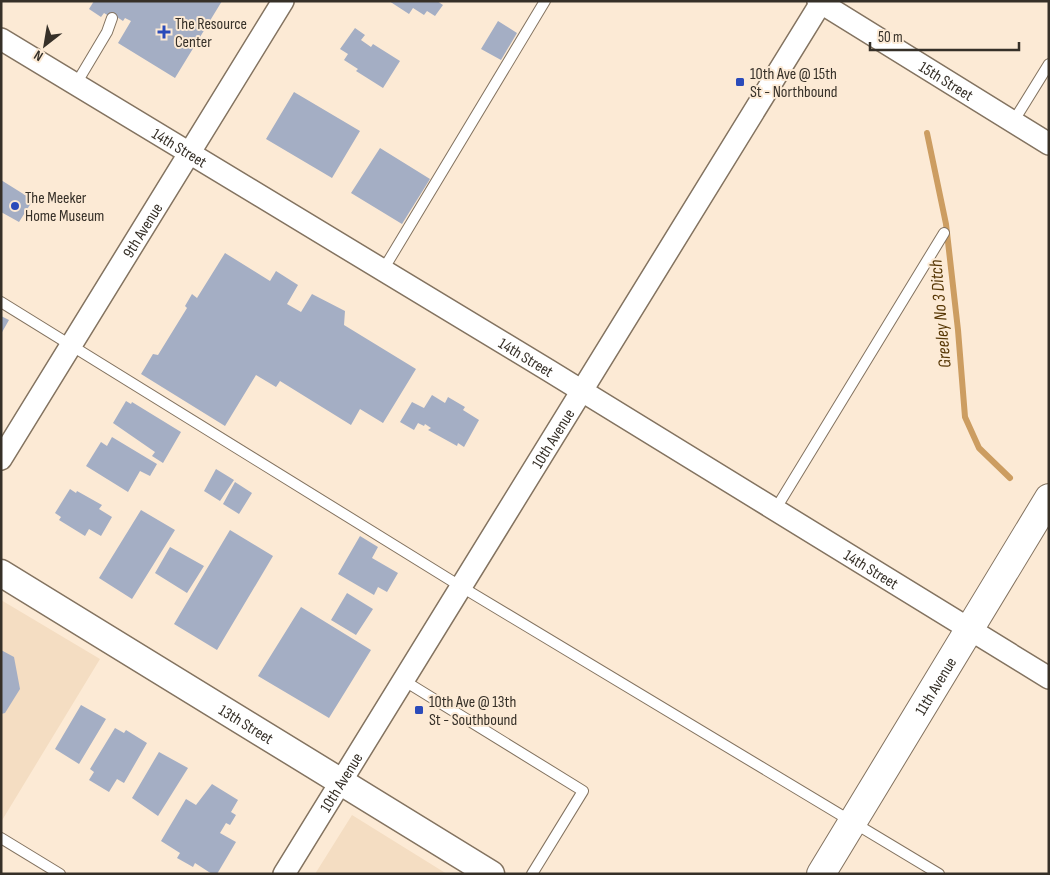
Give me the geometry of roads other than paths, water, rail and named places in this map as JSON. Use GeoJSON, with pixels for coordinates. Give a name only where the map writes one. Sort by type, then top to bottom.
{"type":"FeatureCollection","features":[{"type":"Feature","properties":{"kind":"main road","name":"11th Avenue"},"geometry":{"type":"LineString","coordinates":[[821,874],[968,628],[1049,498]]}},
{"type":"Feature","properties":{"kind":"street","name":"9th Avenue"},"geometry":{"type":"LineString","coordinates":[[1,459],[283,1]]}},
{"type":"Feature","properties":{"kind":"street","name":"15th Street"},"geometry":{"type":"LineString","coordinates":[[820,2],[1049,144]]}},
{"type":"Feature","properties":{"kind":"street","name":"10th Avenue"},"geometry":{"type":"LineString","coordinates":[[284,874],[820,2]]}},
{"type":"Feature","properties":{"kind":"street","name":"14th Street"},"geometry":{"type":"LineString","coordinates":[[1,39],[581,390],[1049,678]]}},
{"type":"Feature","properties":{"kind":"street","name":"13th Street"},"geometry":{"type":"LineString","coordinates":[[1,573],[491,874]]}},
{"type":"Feature","properties":{"kind":"lane"},"geometry":{"type":"LineString","coordinates":[[382,270],[545,1]]}},
{"type":"Feature","properties":{"kind":"lane"},"geometry":{"type":"LineString","coordinates":[[76,84],[107,32],[112,18]]}},
{"type":"Feature","properties":{"kind":"lane"},"geometry":{"type":"LineString","coordinates":[[1013,122],[1049,64]]}},
{"type":"Feature","properties":{"kind":"lane"},"geometry":{"type":"LineString","coordinates":[[775,510],[944,234]]}},
{"type":"Feature","properties":{"kind":"lane"},"geometry":{"type":"LineString","coordinates":[[1,302],[460,586],[939,874]]}},
{"type":"Feature","properties":{"kind":"lane"},"geometry":{"type":"LineString","coordinates":[[403,680],[583,791],[532,874]]}},
{"type":"Feature","properties":{"kind":"lane"},"geometry":{"type":"LineString","coordinates":[[1,838],[60,874]]}},
{"type":"Feature","properties":{"kind":"waterway","name":"Greeley No 3 Ditch"},"geometry":{"type":"LineString","coordinates":[[927,133],[946,224],[958,330],[965,417],[979,448],[1010,478]]}},
{"type":"Feature","properties":{"kind":"place","name":"The Resource Center"},"geometry":{"type":"Point","coordinates":[164,32]}},
{"type":"Feature","properties":{"kind":"place","name":"10th Ave @ 15th St - Northbound"},"geometry":{"type":"Point","coordinates":[740,82]}},
{"type":"Feature","properties":{"kind":"place","name":"The Meeker Home Museum"},"geometry":{"type":"Point","coordinates":[15,206]}},
{"type":"Feature","properties":{"kind":"place","name":"10th Ave @ 13th St - Southbound"},"geometry":{"type":"Point","coordinates":[419,710]}}]}
